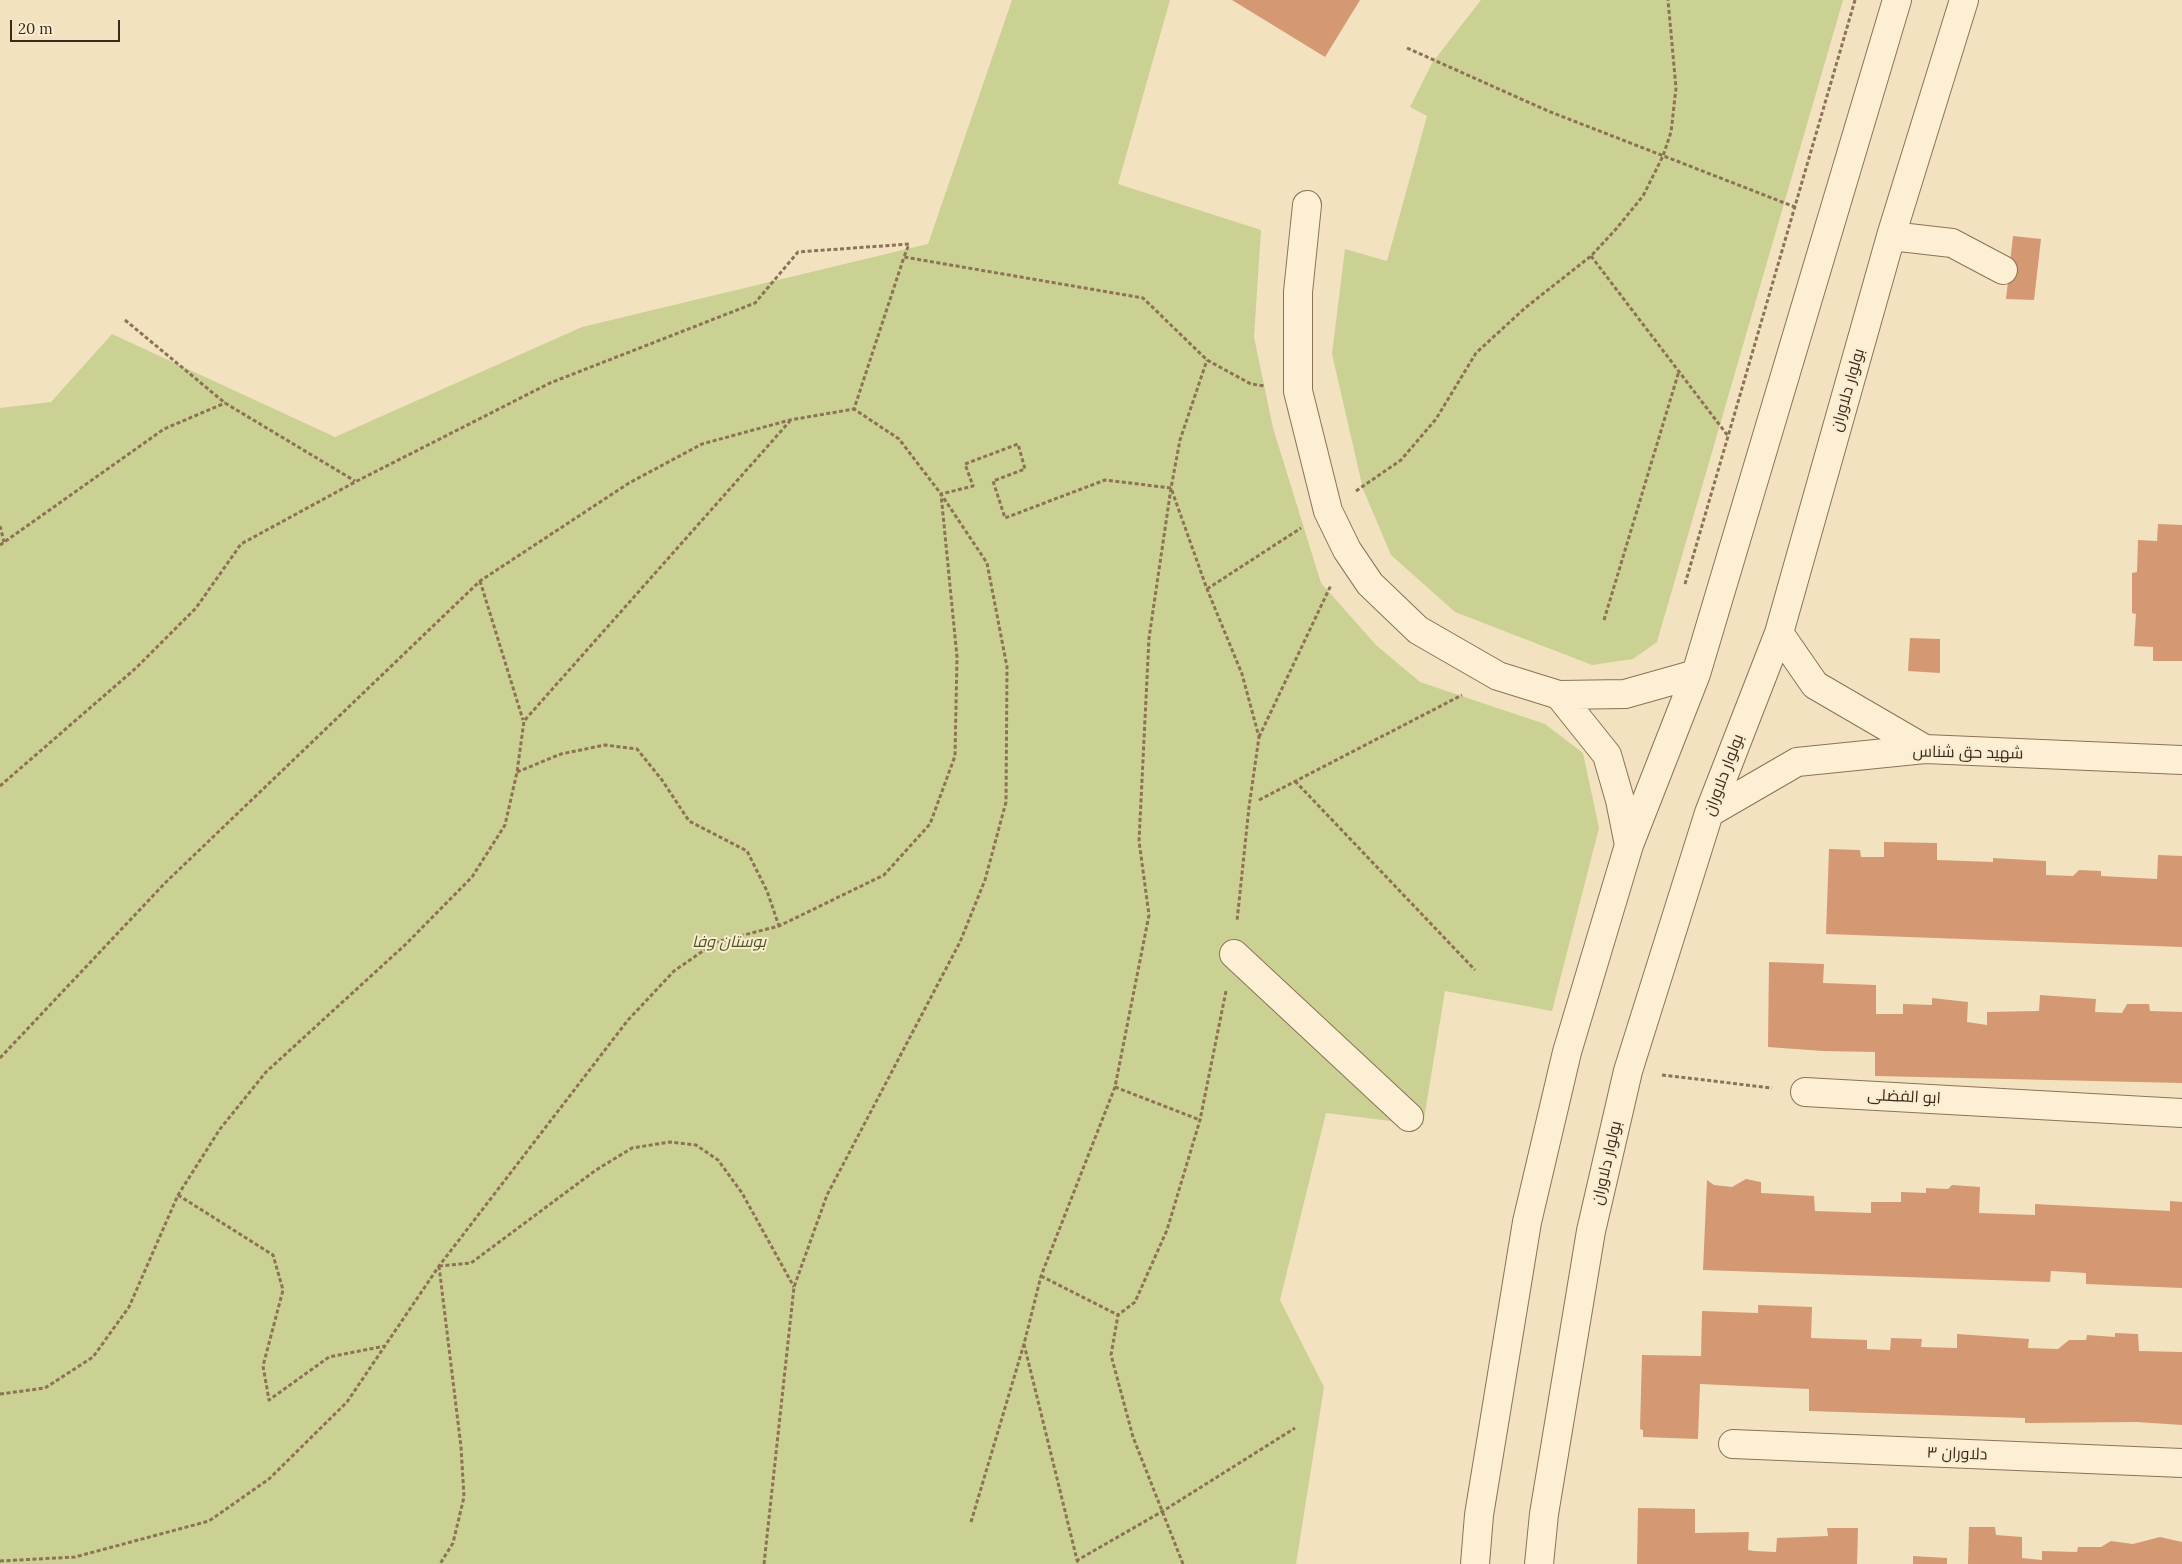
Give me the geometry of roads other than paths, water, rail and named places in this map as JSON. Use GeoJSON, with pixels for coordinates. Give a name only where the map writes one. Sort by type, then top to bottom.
{"type":"FeatureCollection","features":[{"type":"Feature","properties":{"kind":"street"},"geometry":{"type":"LineString","coordinates":[[1475,1564],[1479,1515],[1527,1222],[1567,1052],[1629,845],[1696,674],[1897,0]]}},
{"type":"Feature","properties":{"kind":"street","name":"بولوار دلاوران"},"geometry":{"type":"LineString","coordinates":[[1539,1564],[1544,1514],[1591,1231],[1628,1071],[1709,813],[1779,633],[1891,236],[1964,0]]}},
{"type":"Feature","properties":{"kind":"street"},"geometry":{"type":"LineString","coordinates":[[1306,204],[1298,292],[1298,391],[1328,511],[1347,550],[1370,584],[1418,630],[1498,676],[1559,696],[1625,694],[1696,674]]}},
{"type":"Feature","properties":{"kind":"street"},"geometry":{"type":"LineString","coordinates":[[1891,236],[1952,243],[2003,270]]}},
{"type":"Feature","properties":{"kind":"street"},"geometry":{"type":"LineString","coordinates":[[1779,633],[1816,685],[1924,749]]}},
{"type":"Feature","properties":{"kind":"street"},"geometry":{"type":"LineString","coordinates":[[1559,696],[1607,755],[1620,800],[1629,845]]}},
{"type":"Feature","properties":{"kind":"street","name":"شهید حق شناس"},"geometry":{"type":"LineString","coordinates":[[1709,813],[1797,762],[1924,749],[2182,760]]}},
{"type":"Feature","properties":{"kind":"street"},"geometry":{"type":"LineString","coordinates":[[1234,954],[1409,1117]]}},
{"type":"Feature","properties":{"kind":"street","name":"ابو الفضلی"},"geometry":{"type":"LineString","coordinates":[[1805,1092],[2182,1113]]}},
{"type":"Feature","properties":{"kind":"street","name":"دلاوران ۳"},"geometry":{"type":"LineString","coordinates":[[1733,1444],[2182,1463]]}},
{"type":"Feature","properties":{"kind":"park label","name":"بوستان وفا"},"geometry":{"type":"Point","coordinates":[729,942]}}]}
